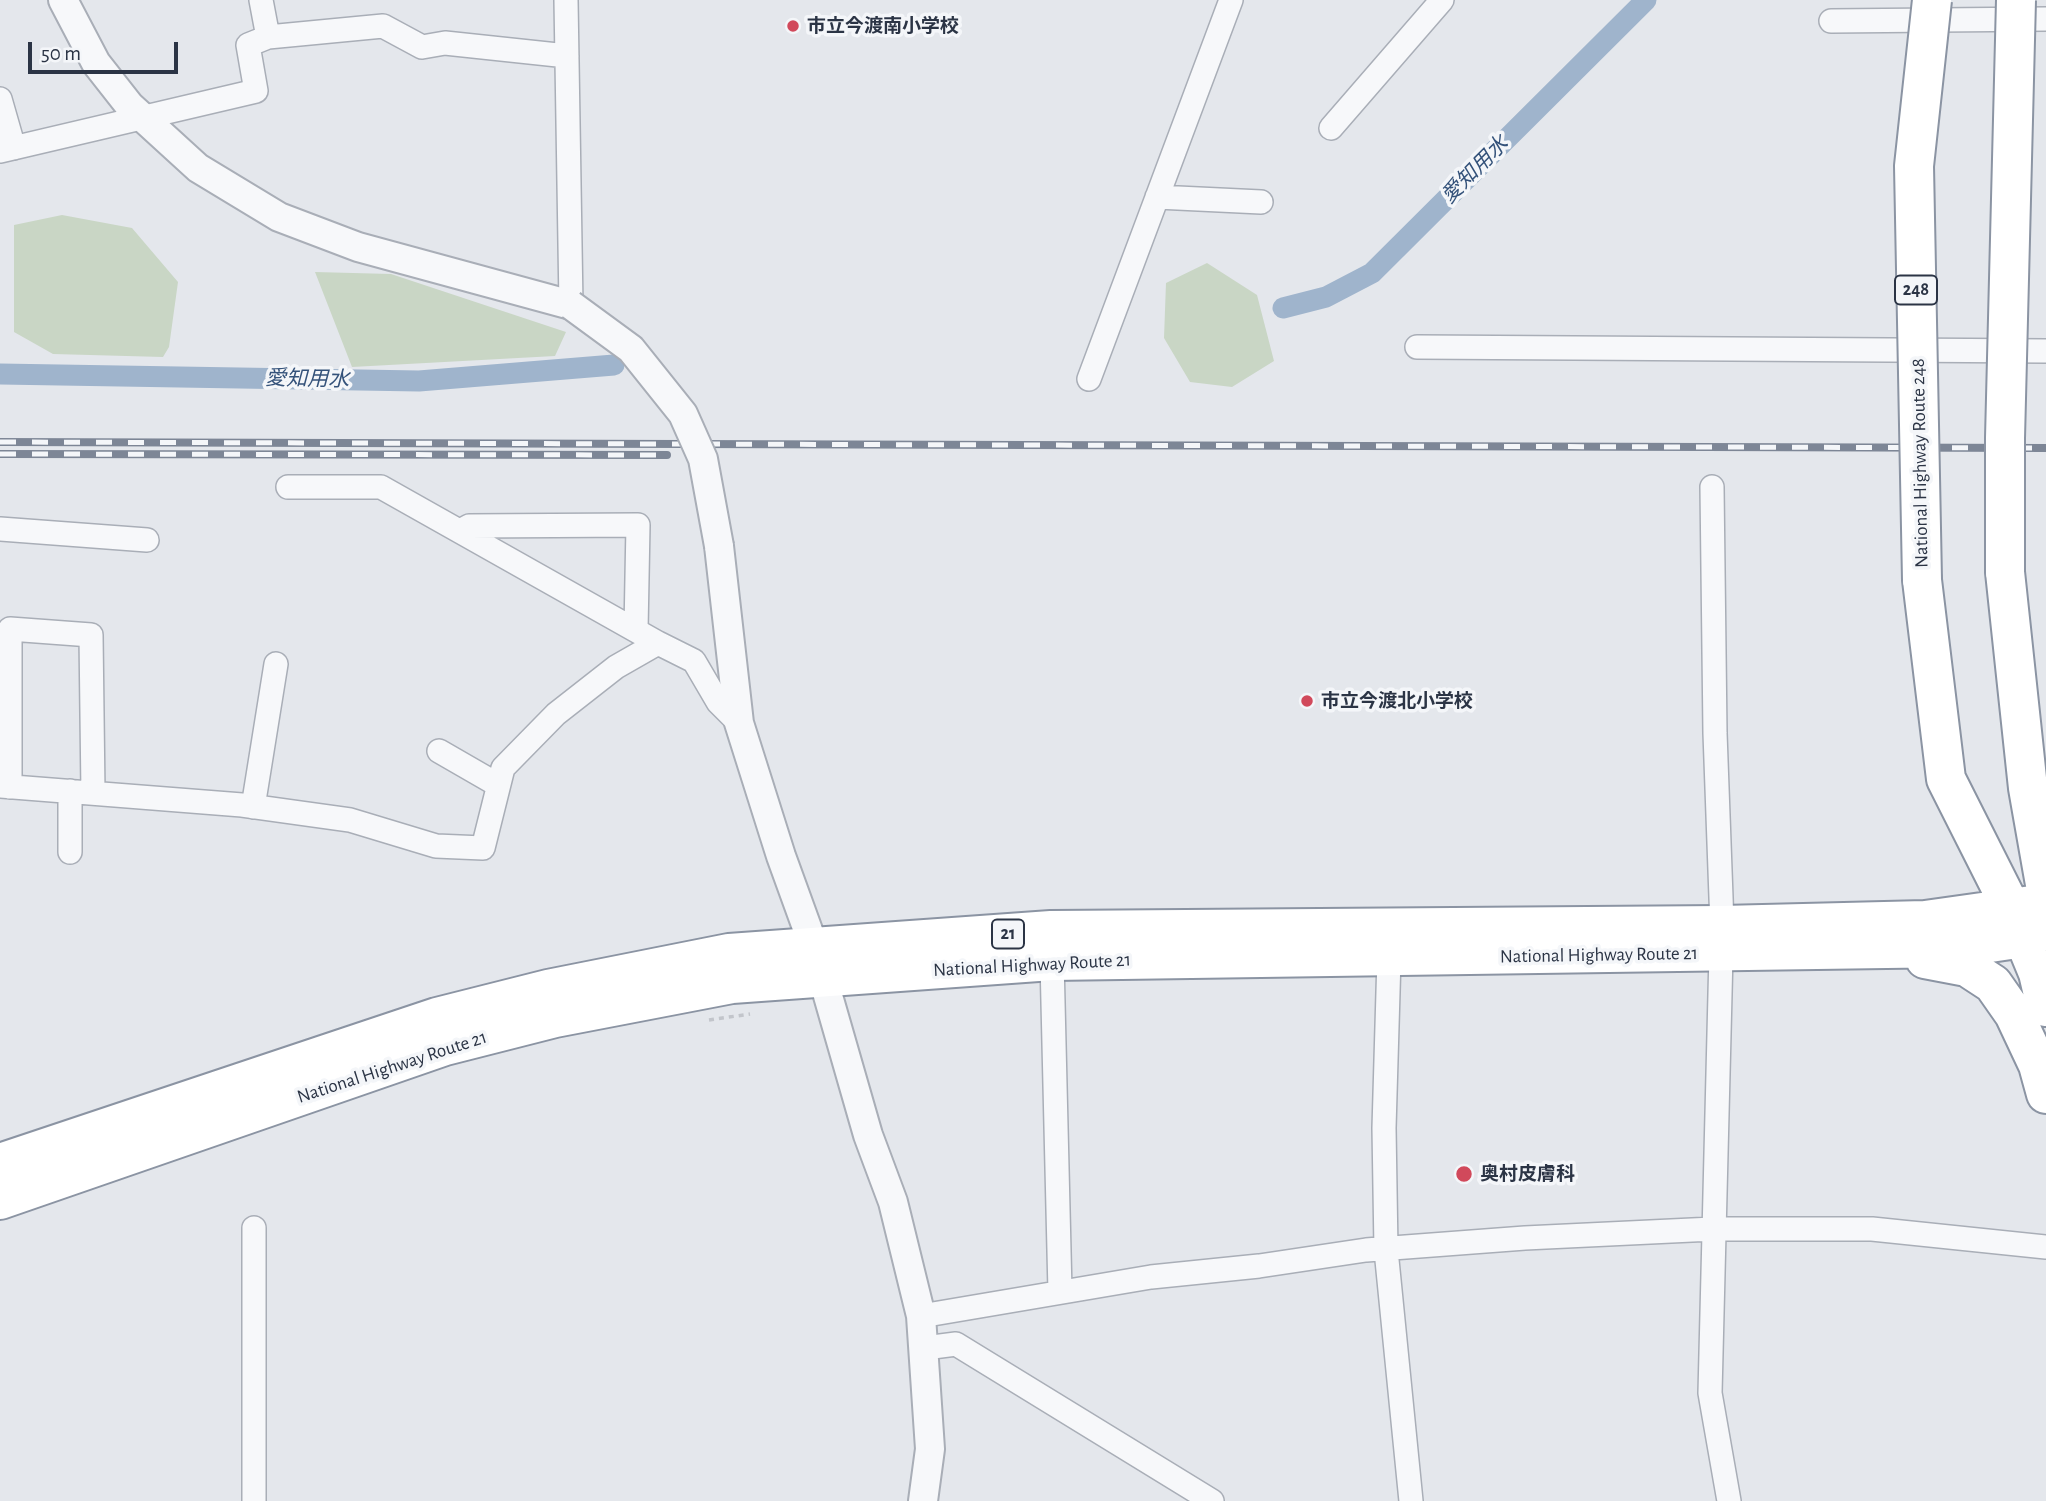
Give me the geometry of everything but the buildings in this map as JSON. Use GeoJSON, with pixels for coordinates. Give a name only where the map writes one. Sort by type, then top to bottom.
{"type":"FeatureCollection","features":[{"type":"Feature","properties":{"kind":"highway","name":"National Highway Route 248"},"geometry":{"type":"LineString","coordinates":[[1932,0],[1914,166],[1922,580],[1946,779],[1978,846],[2032,920]]}},
{"type":"Feature","properties":{"kind":"highway"},"geometry":{"type":"LineString","coordinates":[[2016,0],[2005,424],[2006,572],[2028,788],[2046,890]]}},
{"type":"Feature","properties":{"kind":"highway"},"geometry":{"type":"LineString","coordinates":[[1978,846],[1973,875],[1965,890],[1951,896],[1918,902],[1830,905],[1794,936],[1820,956],[1936,959],[1967,967],[1993,984],[2014,1014],[2038,1065],[2046,1094]]}},
{"type":"Feature","properties":{"kind":"highway"},"geometry":{"type":"LineString","coordinates":[[2032,920],[2038,973],[2046,1007]]}},
{"type":"Feature","properties":{"kind":"highway","name":"National Highway Route 21"},"geometry":{"type":"LineString","coordinates":[[0,1163],[437,1017],[548,989],[729,953],[818,962],[1389,958],[1794,936],[1955,948],[2032,920]]}},
{"type":"Feature","properties":{"kind":"highway","name":"National Highway Route 21"},"geometry":{"type":"LineString","coordinates":[[0,1200],[445,1046],[555,1018],[709,988],[818,962],[1051,930],[1722,939]]}},
{"type":"Feature","properties":{"kind":"street"},"geometry":{"type":"LineString","coordinates":[[62,0],[96,63],[129,105],[198,168],[279,216],[358,247],[571,305],[631,349],[683,414],[703,458],[719,546],[738,723],[818,962],[868,1135],[893,1202],[921,1316],[930,1449],[923,1501]]}},
{"type":"Feature","properties":{"kind":"street"},"geometry":{"type":"LineString","coordinates":[[261,0],[268,37]]}},
{"type":"Feature","properties":{"kind":"street"},"geometry":{"type":"LineString","coordinates":[[566,0],[571,305]]}},
{"type":"Feature","properties":{"kind":"street"},"geometry":{"type":"LineString","coordinates":[[1089,379],[1231,0]]}},
{"type":"Feature","properties":{"kind":"street"},"geometry":{"type":"LineString","coordinates":[[1331,128],[1442,0]]}},
{"type":"Feature","properties":{"kind":"street"},"geometry":{"type":"LineString","coordinates":[[1830,21],[2046,19]]}},
{"type":"Feature","properties":{"kind":"street"},"geometry":{"type":"LineString","coordinates":[[0,99],[7,150],[257,91],[248,45],[268,37],[383,26],[422,47],[445,43],[567,56]]}},
{"type":"Feature","properties":{"kind":"street"},"geometry":{"type":"LineString","coordinates":[[1157,197],[1261,202]]}},
{"type":"Feature","properties":{"kind":"street"},"geometry":{"type":"LineString","coordinates":[[1417,346],[2046,351]]}},
{"type":"Feature","properties":{"kind":"street"},"geometry":{"type":"LineString","coordinates":[[288,487],[382,487],[694,661],[718,702],[738,723]]}},
{"type":"Feature","properties":{"kind":"street"},"geometry":{"type":"LineString","coordinates":[[1712,487],[1715,733],[1722,939],[1710,1393],[1729,1501]]}},
{"type":"Feature","properties":{"kind":"street"},"geometry":{"type":"LineString","coordinates":[[460,531],[469,526],[638,525],[636,631]]}},
{"type":"Feature","properties":{"kind":"street"},"geometry":{"type":"LineString","coordinates":[[0,529],[147,540]]}},
{"type":"Feature","properties":{"kind":"street"},"geometry":{"type":"LineString","coordinates":[[70,852],[81,792],[90,635],[10,629],[5,786],[81,792],[253,807],[350,820],[436,846],[482,848],[503,768],[556,714],[616,667],[658,643]]}},
{"type":"Feature","properties":{"kind":"street"},"geometry":{"type":"LineString","coordinates":[[253,807],[276,664]]}},
{"type":"Feature","properties":{"kind":"street"},"geometry":{"type":"LineString","coordinates":[[439,751],[498,785]]}},
{"type":"Feature","properties":{"kind":"street"},"geometry":{"type":"LineString","coordinates":[[1389,958],[1384,1128],[1386,1250],[1411,1501]]}},
{"type":"Feature","properties":{"kind":"street"},"geometry":{"type":"LineString","coordinates":[[1052,961],[1060,1292]]}},
{"type":"Feature","properties":{"kind":"street"},"geometry":{"type":"LineString","coordinates":[[254,1228],[254,1501]]}},
{"type":"Feature","properties":{"kind":"street"},"geometry":{"type":"LineString","coordinates":[[921,1316],[1151,1278],[1386,1250],[1525,1238],[1713,1229],[1872,1229],[2046,1247]]}},
{"type":"Feature","properties":{"kind":"street"},"geometry":{"type":"LineString","coordinates":[[925,1348],[956,1344],[1212,1501]]}},
{"type":"Feature","properties":{"kind":"path"},"geometry":{"type":"LineString","coordinates":[[705,1021],[752,1013]]}},
{"type":"Feature","properties":{"kind":"green space"},"geometry":{"type":"Polygon","coordinates":[[[62,215],[132,228],[178,282],[169,347],[163,357],[53,354],[14,332],[14,225],[62,215]]]}},
{"type":"Feature","properties":{"kind":"green space"},"geometry":{"type":"Polygon","coordinates":[[[1207,263],[1257,295],[1274,361],[1232,387],[1190,382],[1164,338],[1166,283],[1207,263]]]}},
{"type":"Feature","properties":{"kind":"green space"},"geometry":{"type":"Polygon","coordinates":[[[315,272],[391,274],[566,332],[555,356],[352,367],[315,272]]]}},
{"type":"Feature","properties":{"kind":"waterway","name":"愛知用水"},"geometry":{"type":"LineString","coordinates":[[1283,308],[1326,297],[1372,273],[1646,0]]}},
{"type":"Feature","properties":{"kind":"waterway","name":"愛知用水"},"geometry":{"type":"LineString","coordinates":[[0,374],[419,381],[614,365]]}},
{"type":"Feature","properties":{"kind":"railway"},"geometry":{"type":"LineString","coordinates":[[0,442],[2046,448]]}},
{"type":"Feature","properties":{"kind":"railway"},"geometry":{"type":"LineString","coordinates":[[0,454],[667,455]]}},
{"type":"Feature","properties":{"kind":"place","name":"市立今渡南小学校"},"geometry":{"type":"Point","coordinates":[793,26]}},
{"type":"Feature","properties":{"kind":"place","name":"市立今渡北小学校"},"geometry":{"type":"Point","coordinates":[1307,701]}},
{"type":"Feature","properties":{"kind":"place","name":"奥村皮膚科"},"geometry":{"type":"Point","coordinates":[1464,1174]}}]}
